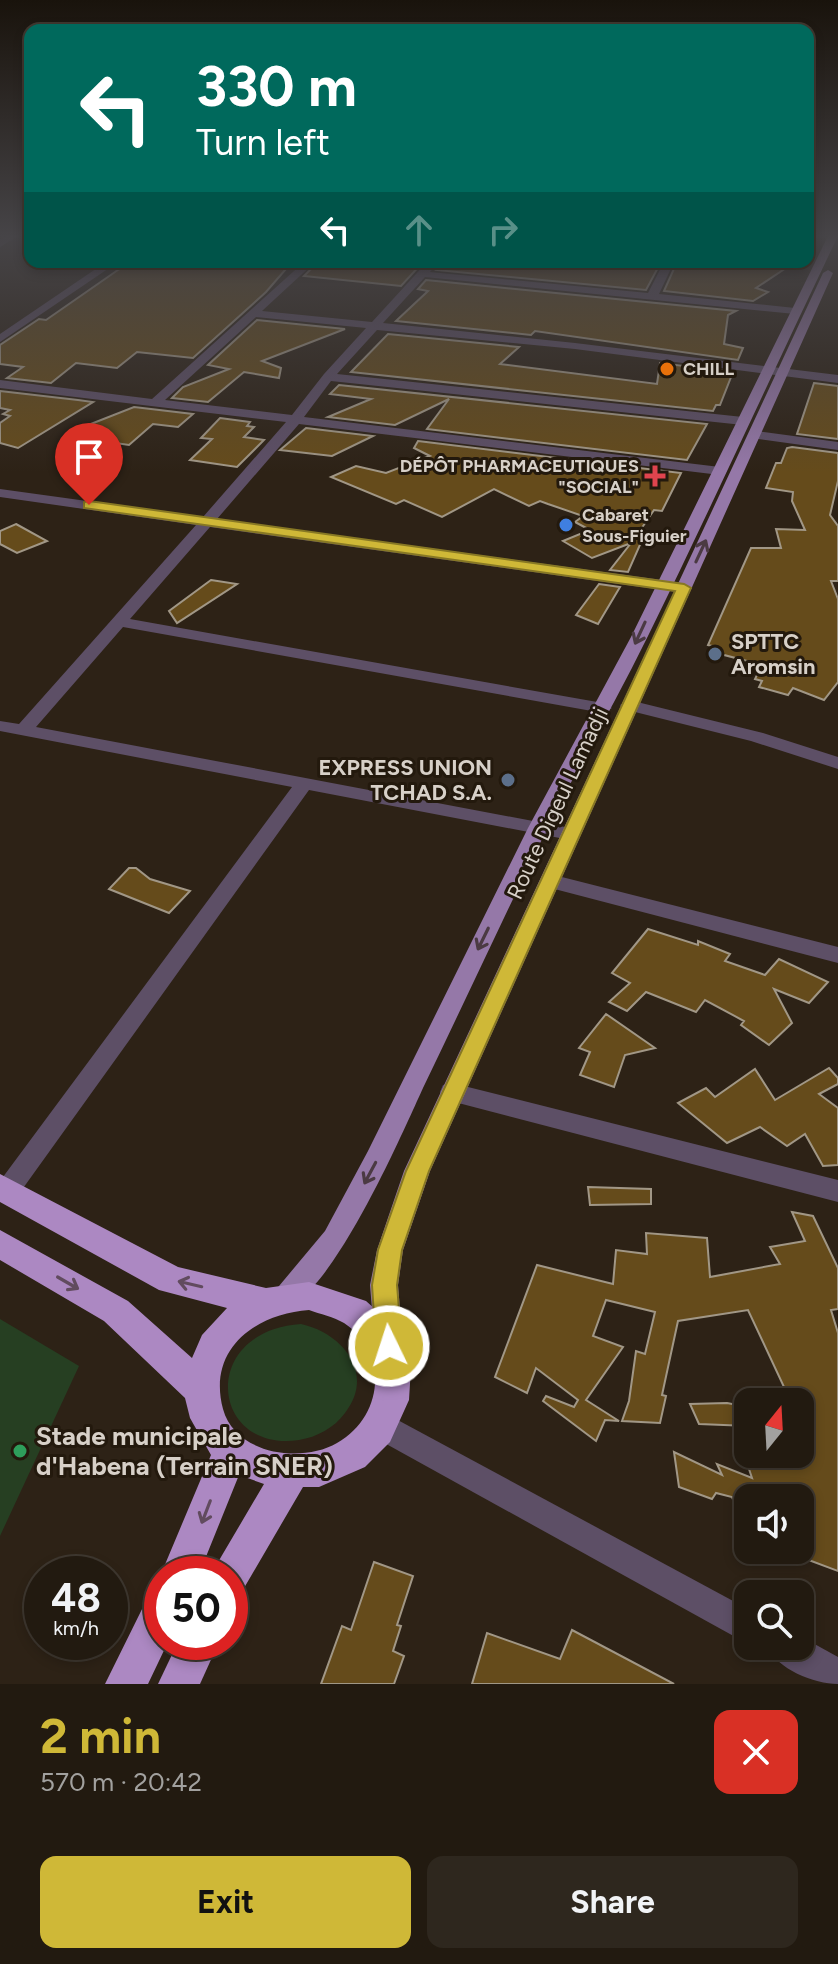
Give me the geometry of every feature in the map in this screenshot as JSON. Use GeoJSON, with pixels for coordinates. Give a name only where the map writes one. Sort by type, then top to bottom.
{"type":"FeatureCollection","features":[{"type":"Feature","properties":{"kind":"highway"},"geometry":{"type":"LineString","coordinates":[[4,1189],[171,1280],[274,1300],[309,1296],[334,1300],[357,1310],[375,1326],[389,1346],[395,1372],[393,1399],[381,1425],[358,1450],[327,1466],[292,1472],[258,1466],[231,1450],[214,1432],[205,1411],[201,1389],[206,1362],[220,1337],[240,1317],[274,1300]]}},
{"type":"Feature","properties":{"kind":"highway"},"geometry":{"type":"LineString","coordinates":[[0,1244],[116,1311],[201,1389]]}},
{"type":"Feature","properties":{"kind":"highway"},"geometry":{"type":"LineString","coordinates":[[187,1556],[231,1450]]}},
{"type":"Feature","properties":{"kind":"highway"},"geometry":{"type":"LineString","coordinates":[[241,1556],[292,1472]]}},
{"type":"Feature","properties":{"kind":"highway"},"geometry":{"type":"LineString","coordinates":[[126,1684],[144,1648]]}},
{"type":"Feature","properties":{"kind":"highway"},"geometry":{"type":"LineString","coordinates":[[179,1684],[190,1660]]}},
{"type":"Feature","properties":{"kind":"main road"},"geometry":{"type":"LineString","coordinates":[[775,370],[794,315]]}},
{"type":"Feature","properties":{"kind":"main road","name":"Route Digeul Lamadji"},"geometry":{"type":"LineString","coordinates":[[389,1346],[384,1285],[390,1250],[417,1171],[525,929],[684,588],[775,370],[809,315]]}},
{"type":"Feature","properties":{"kind":"main road"},"geometry":{"type":"LineString","coordinates":[[274,1300],[310,1272],[358,1196],[538,828],[603,708],[720,471],[750,428]]}},
{"type":"Feature","properties":{"kind":"street"},"geometry":{"type":"LineString","coordinates":[[0,339],[36,315]]}},
{"type":"Feature","properties":{"kind":"street"},"geometry":{"type":"LineString","coordinates":[[157,401],[254,315]]}},
{"type":"Feature","properties":{"kind":"street"},"geometry":{"type":"LineString","coordinates":[[261,315],[838,379]]}},
{"type":"Feature","properties":{"kind":"street"},"geometry":{"type":"LineString","coordinates":[[24,730],[121,622],[297,418],[328,377],[385,315]]}},
{"type":"Feature","properties":{"kind":"street"},"geometry":{"type":"LineString","coordinates":[[328,377],[750,428],[838,446]]}},
{"type":"Feature","properties":{"kind":"street"},"geometry":{"type":"LineString","coordinates":[[0,384],[720,471]]}},
{"type":"Feature","properties":{"kind":"street"},"geometry":{"type":"LineString","coordinates":[[0,493],[684,588]]}},
{"type":"Feature","properties":{"kind":"street"},"geometry":{"type":"LineString","coordinates":[[121,622],[603,708]]}},
{"type":"Feature","properties":{"kind":"street"},"geometry":{"type":"LineString","coordinates":[[629,705],[757,737],[838,763]]}},
{"type":"Feature","properties":{"kind":"street"},"geometry":{"type":"LineString","coordinates":[[0,726],[570,834]]}},
{"type":"Feature","properties":{"kind":"street"},"geometry":{"type":"LineString","coordinates":[[4,1189],[305,783]]}},
{"type":"Feature","properties":{"kind":"street"},"geometry":{"type":"LineString","coordinates":[[550,881],[838,955]]}},
{"type":"Feature","properties":{"kind":"street"},"geometry":{"type":"LineString","coordinates":[[452,1092],[838,1191]]}},
{"type":"Feature","properties":{"kind":"street"},"geometry":{"type":"LineString","coordinates":[[381,1425],[734,1619]]}},
{"type":"Feature","properties":{"kind":"street"},"geometry":{"type":"LineString","coordinates":[[810,1660],[838,1675]]}},
{"type":"Feature","properties":{"kind":"green space","name":"Stade municipale d'Habena (Terrain SNER)"},"geometry":{"type":"Polygon","coordinates":[[[0,1319],[79,1366],[0,1536],[0,1319]]]}},
{"type":"Feature","properties":{"kind":"green space"},"geometry":{"type":"Polygon","coordinates":[[[301,1324],[330,1336],[350,1357],[356,1370],[354,1398],[341,1418],[319,1434],[299,1440],[269,1439],[247,1428],[233,1411],[228,1390],[232,1367],[245,1347],[268,1332],[301,1324]]]}},
{"type":"Feature","properties":{"kind":"building"},"geometry":{"type":"Polygon","coordinates":[[[54,315],[241,315],[193,358],[137,352],[117,368],[76,363],[51,383],[7,378],[23,367],[0,364],[0,345],[39,319],[46,320],[54,315]]]}},
{"type":"Feature","properties":{"kind":"building"},"geometry":{"type":"Polygon","coordinates":[[[403,315],[729,315],[724,344],[743,348],[738,360],[535,331],[531,335],[396,321],[403,315]]]}},
{"type":"Feature","properties":{"kind":"building"},"geometry":{"type":"Polygon","coordinates":[[[257,320],[345,329],[262,361],[281,368],[279,378],[244,372],[208,402],[172,398],[183,387],[229,369],[208,365],[257,320]]]}},
{"type":"Feature","properties":{"kind":"building"},"geometry":{"type":"Polygon","coordinates":[[[388,334],[519,347],[500,364],[657,384],[660,363],[733,372],[720,405],[716,405],[713,411],[351,372],[388,334]]]}},
{"type":"Feature","properties":{"kind":"building"},"geometry":{"type":"Polygon","coordinates":[[[814,383],[838,386],[838,439],[797,434],[814,383]]]}},
{"type":"Feature","properties":{"kind":"building"},"geometry":{"type":"Polygon","coordinates":[[[339,385],[707,424],[687,460],[427,429],[449,399],[395,425],[328,417],[371,399],[330,394],[339,385]]]}},
{"type":"Feature","properties":{"kind":"building"},"geometry":{"type":"Polygon","coordinates":[[[0,391],[93,402],[18,448],[0,443],[0,423],[10,416],[3,414],[10,410],[0,408],[0,391]]]}},
{"type":"Feature","properties":{"kind":"building"},"geometry":{"type":"Polygon","coordinates":[[[134,407],[193,414],[178,427],[153,424],[129,445],[95,440],[100,436],[73,431],[134,407]]]}},
{"type":"Feature","properties":{"kind":"building"},"geometry":{"type":"Polygon","coordinates":[[[220,418],[250,422],[247,426],[254,427],[244,437],[264,440],[237,467],[190,460],[212,439],[201,438],[220,418]]]}},
{"type":"Feature","properties":{"kind":"building"},"geometry":{"type":"Polygon","coordinates":[[[306,428],[373,436],[332,456],[280,450],[306,428]]]}},
{"type":"Feature","properties":{"kind":"building"},"geometry":{"type":"Polygon","coordinates":[[[418,441],[681,473],[662,511],[654,510],[637,535],[643,538],[628,572],[610,570],[631,543],[592,558],[563,541],[590,530],[575,522],[583,516],[540,501],[529,506],[494,489],[442,517],[404,500],[396,504],[331,477],[356,466],[386,473],[430,456],[414,448],[418,441]]]}},
{"type":"Feature","properties":{"kind":"building"},"geometry":{"type":"Polygon","coordinates":[[[787,448],[838,453],[838,481],[830,515],[838,526],[838,581],[831,581],[838,599],[838,682],[824,700],[793,688],[788,695],[759,687],[762,681],[755,679],[762,665],[709,651],[712,646],[708,645],[751,548],[781,548],[776,529],[805,530],[792,501],[793,492],[766,488],[776,463],[781,463],[787,448]]]}},
{"type":"Feature","properties":{"kind":"building"},"geometry":{"type":"Polygon","coordinates":[[[16,524],[47,541],[17,553],[0,544],[0,531],[16,524]]]}},
{"type":"Feature","properties":{"kind":"building"},"geometry":{"type":"Polygon","coordinates":[[[211,580],[237,584],[177,623],[169,611],[211,580]]]}},
{"type":"Feature","properties":{"kind":"building"},"geometry":{"type":"Polygon","coordinates":[[[599,584],[620,587],[598,624],[576,615],[599,584]]]}},
{"type":"Feature","properties":{"kind":"building"},"geometry":{"type":"Polygon","coordinates":[[[129,868],[136,868],[150,879],[190,891],[169,913],[109,889],[129,868]]]}},
{"type":"Feature","properties":{"kind":"building"},"geometry":{"type":"Polygon","coordinates":[[[648,929],[698,945],[698,941],[730,954],[725,961],[765,975],[779,959],[828,982],[809,1003],[774,989],[792,1023],[769,1045],[741,1025],[744,1021],[705,1000],[696,1012],[646,992],[627,1011],[609,1002],[630,983],[612,973],[648,929]]]}},
{"type":"Feature","properties":{"kind":"building"},"geometry":{"type":"Polygon","coordinates":[[[606,1014],[655,1048],[625,1055],[614,1087],[580,1075],[590,1052],[579,1048],[606,1014]]]}},
{"type":"Feature","properties":{"kind":"building"},"geometry":{"type":"Polygon","coordinates":[[[829,1068],[838,1078],[838,1084],[819,1094],[838,1108],[838,1165],[823,1166],[805,1134],[787,1146],[760,1127],[727,1143],[678,1103],[706,1088],[715,1097],[755,1069],[775,1100],[829,1068]]]}},
{"type":"Feature","properties":{"kind":"building"},"geometry":{"type":"Polygon","coordinates":[[[588,1187],[651,1189],[651,1204],[590,1205],[588,1187]]]}},
{"type":"Feature","properties":{"kind":"building"},"geometry":{"type":"Polygon","coordinates":[[[792,1212],[813,1216],[838,1268],[838,1309],[831,1310],[838,1333],[838,1571],[814,1562],[814,1484],[734,1484],[734,1502],[732,1497],[716,1493],[712,1499],[679,1487],[674,1452],[722,1475],[717,1464],[752,1478],[749,1468],[814,1468],[814,1388],[784,1388],[748,1310],[678,1321],[662,1395],[666,1396],[660,1423],[622,1421],[629,1401],[636,1351],[645,1354],[655,1312],[606,1300],[593,1336],[623,1347],[586,1400],[619,1421],[605,1420],[596,1441],[543,1401],[546,1396],[574,1407],[578,1400],[536,1368],[527,1393],[495,1377],[537,1265],[613,1284],[616,1250],[647,1254],[646,1233],[707,1238],[710,1277],[780,1264],[770,1247],[805,1241],[792,1212]]]}},
{"type":"Feature","properties":{"kind":"building"},"geometry":{"type":"Polygon","coordinates":[[[690,1404],[734,1404],[734,1425],[699,1424],[690,1404]]]}},
{"type":"Feature","properties":{"kind":"building"},"geometry":{"type":"Polygon","coordinates":[[[374,1562],[413,1576],[397,1625],[401,1626],[393,1651],[404,1656],[394,1684],[321,1684],[342,1626],[351,1630],[374,1562]]]}},
{"type":"Feature","properties":{"kind":"building"},"geometry":{"type":"Polygon","coordinates":[[[572,1630],[674,1684],[472,1684],[487,1633],[560,1659],[572,1630]]]}},
{"type":"Feature","properties":{"kind":"place","name":"CHILL"},"geometry":{"type":"Point","coordinates":[667,369]}},
{"type":"Feature","properties":{"kind":"place","name":"DÉPÔT PHARMACEUTIQUES \"SOCIAL\""},"geometry":{"type":"Point","coordinates":[655,476]}},
{"type":"Feature","properties":{"kind":"place","name":"Cabaret Sous-Figuier"},"geometry":{"type":"Point","coordinates":[566,525]}},
{"type":"Feature","properties":{"kind":"place","name":"SPTTC Aromsin"},"geometry":{"type":"Point","coordinates":[715,654]}},
{"type":"Feature","properties":{"kind":"place","name":"EXPRESS UNION TCHAD S.A."},"geometry":{"type":"Point","coordinates":[508,780]}},
{"type":"Feature","properties":{"kind":"place","name":"Stade municipale d'Habena (Terrain SNER)"},"geometry":{"type":"Point","coordinates":[20,1451]}},
{"type":"Feature","properties":{"kind":"route"},"geometry":{"type":"LineString","coordinates":[[89,505],[684,588],[525,929],[417,1171],[390,1250],[384,1285],[389,1346]]}}]}
